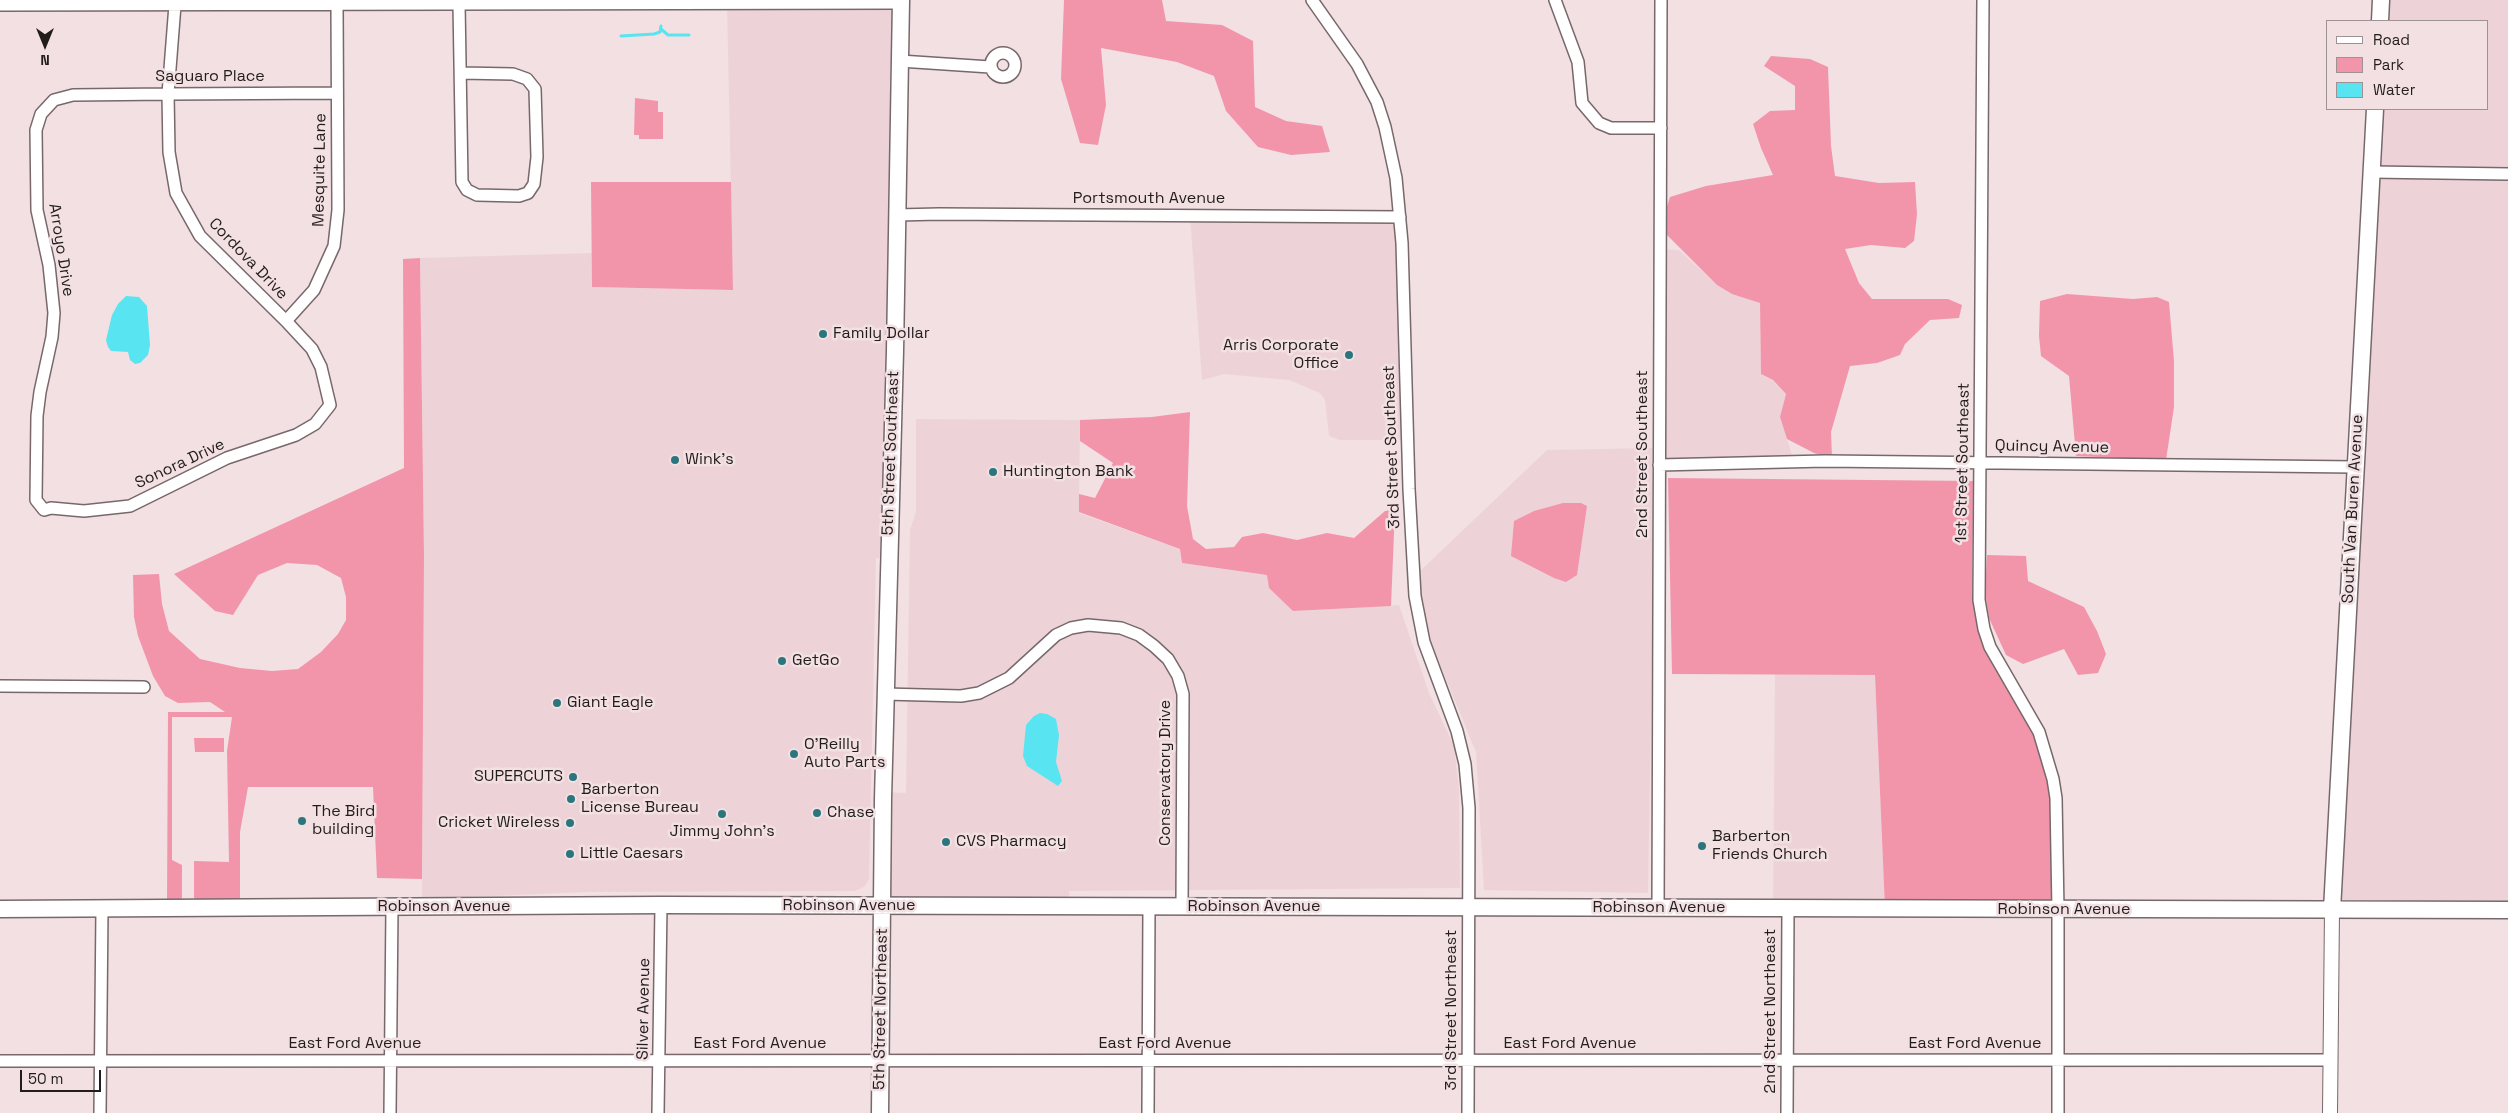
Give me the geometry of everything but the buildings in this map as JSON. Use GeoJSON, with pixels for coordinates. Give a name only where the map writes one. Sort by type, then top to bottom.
{"type":"FeatureCollection","features":[{"type":"Feature","properties":{"kind":"main road"},"geometry":{"type":"LineString","coordinates":[[2380,20],[2381,0]]}},
{"type":"Feature","properties":{"kind":"main road","name":"5th Street Southeast"},"geometry":{"type":"LineString","coordinates":[[882,906],[901,1]]}},
{"type":"Feature","properties":{"kind":"main road","name":"South Van Buren Avenue"},"geometry":{"type":"LineString","coordinates":[[2332,910],[2375,110]]}},
{"type":"Feature","properties":{"kind":"main road","name":"Robinson Avenue"},"geometry":{"type":"LineString","coordinates":[[0,909],[661,905],[2508,910]]}},
{"type":"Feature","properties":{"kind":"main road","name":"5th Street Northeast"},"geometry":{"type":"LineString","coordinates":[[880,1113],[882,906]]}},
{"type":"Feature","properties":{"kind":"street","name":"3rd Street Southeast"},"geometry":{"type":"LineString","coordinates":[[1312,0],[1357,64],[1377,102],[1393,162],[1400,217],[1415,596],[1424,642],[1457,731],[1465,764],[1469,808],[1468,907]]}},
{"type":"Feature","properties":{"kind":"street"},"geometry":{"type":"LineString","coordinates":[[1555,0],[1578,62],[1582,103],[1599,123],[1611,128],[1661,128]]}},
{"type":"Feature","properties":{"kind":"street","name":"2nd Street Southeast"},"geometry":{"type":"LineString","coordinates":[[1658,909],[1661,0]]}},
{"type":"Feature","properties":{"kind":"street","name":"1st Street Southeast"},"geometry":{"type":"LineString","coordinates":[[1982,0],[1983,232],[1978,581],[1982,620],[1999,665],[2039,732],[2054,779],[2058,910],[2058,1113]]}},
{"type":"Feature","properties":{"kind":"street"},"geometry":{"type":"LineString","coordinates":[[0,5],[176,5],[300,2],[337,4],[459,4],[901,1]]}},
{"type":"Feature","properties":{"kind":"street","name":"Mesquite Lane"},"geometry":{"type":"LineString","coordinates":[[286,321],[314,290],[334,246],[338,210],[337,4]]}},
{"type":"Feature","properties":{"kind":"street"},"geometry":{"type":"LineString","coordinates":[[459,4],[462,182],[467,190],[477,195],[519,196],[528,193],[534,184],[537,157],[535,88],[527,79],[513,74],[461,73]]}},
{"type":"Feature","properties":{"kind":"street","name":"Cordova Drive"},"geometry":{"type":"LineString","coordinates":[[176,5],[168,94],[169,152],[172,180],[182,207],[200,236],[286,321],[317,358],[322,367],[330,405]]}},
{"type":"Feature","properties":{"kind":"street"},"geometry":{"type":"LineString","coordinates":[[900,62],[990,67]]}},
{"type":"Feature","properties":{"kind":"street","name":"Saguaro Place"},"geometry":{"type":"LineString","coordinates":[[83,95],[337,93]]}},
{"type":"Feature","properties":{"kind":"street","name":"Arroyo Drive"},"geometry":{"type":"LineString","coordinates":[[36,500],[40,392],[52,337],[54,312],[49,265],[37,210],[36,130],[41,114],[54,100],[63,96],[83,95]]}},
{"type":"Feature","properties":{"kind":"street"},"geometry":{"type":"LineString","coordinates":[[2372,172],[2508,174]]}},
{"type":"Feature","properties":{"kind":"street","name":"Portsmouth Avenue"},"geometry":{"type":"LineString","coordinates":[[897,215],[1400,217]]}},
{"type":"Feature","properties":{"kind":"street","name":"Sonora Drive"},"geometry":{"type":"LineString","coordinates":[[36,500],[44,510],[51,508],[84,511],[130,506],[227,458],[296,435],[315,424],[330,405]]}},
{"type":"Feature","properties":{"kind":"street","name":"Quincy Avenue"},"geometry":{"type":"LineString","coordinates":[[1659,465],[1774,462],[2355,467]]}},
{"type":"Feature","properties":{"kind":"street","name":"Conservatory Drive"},"geometry":{"type":"LineString","coordinates":[[885,694],[961,696],[979,694],[1009,678],[1056,635],[1071,628],[1088,625],[1121,628],[1139,635],[1168,659],[1178,676],[1183,694],[1182,907]]}},
{"type":"Feature","properties":{"kind":"street"},"geometry":{"type":"LineString","coordinates":[[0,686],[144,687]]}},
{"type":"Feature","properties":{"kind":"street","name":"Silver Avenue"},"geometry":{"type":"LineString","coordinates":[[658,1113],[661,905]]}},
{"type":"Feature","properties":{"kind":"street"},"geometry":{"type":"LineString","coordinates":[[390,1113],[392,907]]}},
{"type":"Feature","properties":{"kind":"street"},"geometry":{"type":"LineString","coordinates":[[1148,1113],[1149,907]]}},
{"type":"Feature","properties":{"kind":"street","name":"3rd Street Northeast"},"geometry":{"type":"LineString","coordinates":[[1468,907],[1468,1113]]}},
{"type":"Feature","properties":{"kind":"street"},"geometry":{"type":"LineString","coordinates":[[100,1113],[102,909]]}},
{"type":"Feature","properties":{"kind":"street","name":"2nd Street Northeast"},"geometry":{"type":"LineString","coordinates":[[1787,1113],[1788,909]]}},
{"type":"Feature","properties":{"kind":"street"},"geometry":{"type":"LineString","coordinates":[[2330,1113],[2332,910]]}},
{"type":"Feature","properties":{"kind":"street","name":"East Ford Avenue"},"geometry":{"type":"LineString","coordinates":[[0,1061],[2330,1060]]}},
{"type":"Feature","properties":{"kind":"shaded area"},"geometry":{"type":"Polygon","coordinates":[[[2381,0],[2508,0],[2508,910],[2332,910],[2375,110],[2488,110],[2488,20],[2380,20],[2381,0]]]}},
{"type":"Feature","properties":{"kind":"shaded area"},"geometry":{"type":"Polygon","coordinates":[[[727,3],[901,3],[888,558],[876,558],[869,879],[864,887],[854,891],[585,892],[422,899],[424,556],[420,258],[592,253],[592,287],[733,290],[727,3]]]}},
{"type":"Feature","properties":{"kind":"shaded area"},"geometry":{"type":"Polygon","coordinates":[[[1190,216],[1400,217],[1408,440],[1340,440],[1329,436],[1325,400],[1320,393],[1289,380],[1224,374],[1202,380],[1190,216]]]}},
{"type":"Feature","properties":{"kind":"shaded area"},"geometry":{"type":"Polygon","coordinates":[[[1660,249],[1679,250],[1717,285],[1732,294],[1760,302],[1761,374],[1772,380],[1786,394],[1780,417],[1794,462],[1659,465],[1660,249]]]}},
{"type":"Feature","properties":{"kind":"shaded area"},"geometry":{"type":"Polygon","coordinates":[[[916,419],[1080,420],[1079,513],[1180,549],[1182,563],[1267,575],[1293,611],[1399,605],[1429,693],[1454,746],[1459,790],[1460,888],[1069,891],[1070,906],[882,906],[883,792],[906,793],[910,530],[916,512],[916,419]]]}},
{"type":"Feature","properties":{"kind":"shaded area"},"geometry":{"type":"Polygon","coordinates":[[[1652,448],[1653,592],[1648,893],[1484,890],[1476,752],[1423,623],[1418,573],[1547,450],[1652,448]]]}},
{"type":"Feature","properties":{"kind":"shaded area"},"geometry":{"type":"Polygon","coordinates":[[[1775,674],[1875,675],[1885,909],[1773,909],[1775,674]]]}},
{"type":"Feature","properties":{"kind":"green space"},"geometry":{"type":"Polygon","coordinates":[[[1064,0],[1162,0],[1166,21],[1222,25],[1253,41],[1255,107],[1286,121],[1322,126],[1330,152],[1291,155],[1258,147],[1226,111],[1214,76],[1177,62],[1101,48],[1106,105],[1098,145],[1080,143],[1061,79],[1064,0]]]}},
{"type":"Feature","properties":{"kind":"green space"},"geometry":{"type":"Polygon","coordinates":[[[1771,56],[1810,59],[1828,67],[1831,146],[1835,176],[1879,183],[1915,182],[1917,214],[1914,241],[1905,248],[1871,245],[1845,249],[1859,283],[1872,299],[1948,299],[1962,305],[1959,318],[1930,320],[1905,344],[1900,355],[1877,363],[1850,366],[1831,432],[1832,458],[1814,453],[1787,439],[1780,417],[1786,394],[1773,380],[1761,374],[1760,303],[1732,294],[1717,285],[1660,228],[1670,197],[1706,186],[1773,175],[1753,124],[1770,111],[1795,110],[1795,86],[1764,66],[1771,56]]]}},
{"type":"Feature","properties":{"kind":"green space"},"geometry":{"type":"Polygon","coordinates":[[[635,98],[658,101],[658,112],[663,112],[663,139],[639,139],[639,135],[634,135],[635,98]]]}},
{"type":"Feature","properties":{"kind":"green space"},"geometry":{"type":"Polygon","coordinates":[[[591,182],[731,182],[733,290],[592,287],[591,182]]]}},
{"type":"Feature","properties":{"kind":"green space"},"geometry":{"type":"Polygon","coordinates":[[[420,258],[424,556],[422,879],[377,878],[373,787],[248,787],[240,832],[240,902],[196,902],[194,897],[194,861],[229,862],[227,751],[232,717],[172,717],[172,860],[182,865],[182,897],[180,903],[167,902],[168,712],[225,712],[210,702],[178,703],[165,696],[153,676],[138,636],[134,617],[133,575],[159,574],[162,604],[169,631],[200,659],[240,668],[272,671],[298,669],[321,652],[338,634],[346,620],[346,597],[341,578],[317,565],[287,563],[258,575],[233,615],[215,611],[174,574],[404,468],[403,259],[420,258]]]}},
{"type":"Feature","properties":{"kind":"green space"},"geometry":{"type":"Polygon","coordinates":[[[2067,294],[2133,299],[2157,297],[2169,302],[2174,361],[2174,407],[2166,460],[2076,456],[2069,376],[2041,356],[2039,336],[2040,301],[2067,294]]]}},
{"type":"Feature","properties":{"kind":"green space"},"geometry":{"type":"Polygon","coordinates":[[[1190,412],[1187,506],[1193,539],[1206,549],[1234,547],[1242,537],[1263,533],[1297,540],[1327,533],[1354,538],[1385,511],[1395,509],[1391,606],[1293,611],[1269,588],[1267,575],[1182,563],[1180,549],[1079,512],[1079,494],[1095,498],[1113,463],[1080,441],[1080,420],[1152,417],[1190,412]]]}},
{"type":"Feature","properties":{"kind":"green space"},"geometry":{"type":"Polygon","coordinates":[[[1668,478],[1973,481],[1972,595],[1979,622],[2025,706],[2053,779],[2058,910],[1885,909],[1875,675],[1672,674],[1668,478]]]}},
{"type":"Feature","properties":{"kind":"green space"},"geometry":{"type":"Polygon","coordinates":[[[1563,503],[1581,503],[1587,506],[1577,575],[1566,582],[1554,578],[1511,556],[1514,521],[1534,511],[1563,503]]]}},
{"type":"Feature","properties":{"kind":"green space"},"geometry":{"type":"Polygon","coordinates":[[[1987,555],[2026,556],[2028,581],[2084,607],[2097,631],[2106,654],[2098,673],[2078,675],[2064,649],[2023,664],[2006,655],[1989,618],[1985,593],[1987,555]]]}},
{"type":"Feature","properties":{"kind":"green space"},"geometry":{"type":"Polygon","coordinates":[[[194,738],[224,738],[224,752],[195,752],[194,738]]]}},
{"type":"Feature","properties":{"kind":"water"},"geometry":{"type":"Polygon","coordinates":[[[126,296],[139,297],[147,306],[150,345],[148,355],[140,363],[135,364],[130,360],[128,352],[111,351],[106,340],[112,315],[118,304],[126,296]]]}},
{"type":"Feature","properties":{"kind":"water"},"geometry":{"type":"Polygon","coordinates":[[[1040,713],[1047,714],[1056,719],[1059,735],[1056,762],[1062,781],[1058,786],[1027,766],[1023,756],[1026,725],[1034,716],[1040,713]]]}},
{"type":"Feature","properties":{"kind":"waterway"},"geometry":{"type":"LineString","coordinates":[[621,36],[654,34],[660,32],[661,26]]}},
{"type":"Feature","properties":{"kind":"waterway"},"geometry":{"type":"LineString","coordinates":[[661,29],[668,35],[689,35]]}},
{"type":"Feature","properties":{"kind":"place","name":"Family Dollar"},"geometry":{"type":"Point","coordinates":[823,334]}},
{"type":"Feature","properties":{"kind":"place","name":"Arris Corporate Office"},"geometry":{"type":"Point","coordinates":[1349,355]}},
{"type":"Feature","properties":{"kind":"place","name":"Wink's"},"geometry":{"type":"Point","coordinates":[675,460]}},
{"type":"Feature","properties":{"kind":"place","name":"Huntington Bank"},"geometry":{"type":"Point","coordinates":[993,472]}},
{"type":"Feature","properties":{"kind":"place","name":"GetGo"},"geometry":{"type":"Point","coordinates":[782,661]}},
{"type":"Feature","properties":{"kind":"place","name":"Giant Eagle"},"geometry":{"type":"Point","coordinates":[557,703]}},
{"type":"Feature","properties":{"kind":"place","name":"O'Reilly Auto Parts"},"geometry":{"type":"Point","coordinates":[794,754]}},
{"type":"Feature","properties":{"kind":"place","name":"SUPERCUTS"},"geometry":{"type":"Point","coordinates":[573,777]}},
{"type":"Feature","properties":{"kind":"place","name":"Barberton License Bureau"},"geometry":{"type":"Point","coordinates":[571,799]}},
{"type":"Feature","properties":{"kind":"place","name":"Chase"},"geometry":{"type":"Point","coordinates":[817,813]}},
{"type":"Feature","properties":{"kind":"place","name":"Jimmy John's"},"geometry":{"type":"Point","coordinates":[722,814]}},
{"type":"Feature","properties":{"kind":"place","name":"The Bird building"},"geometry":{"type":"Point","coordinates":[302,821]}},
{"type":"Feature","properties":{"kind":"place","name":"Cricket Wireless"},"geometry":{"type":"Point","coordinates":[570,823]}},
{"type":"Feature","properties":{"kind":"place","name":"CVS Pharmacy"},"geometry":{"type":"Point","coordinates":[946,842]}},
{"type":"Feature","properties":{"kind":"place","name":"Barberton Friends Church"},"geometry":{"type":"Point","coordinates":[1702,846]}},
{"type":"Feature","properties":{"kind":"place","name":"Little Caesars"},"geometry":{"type":"Point","coordinates":[570,854]}}]}
